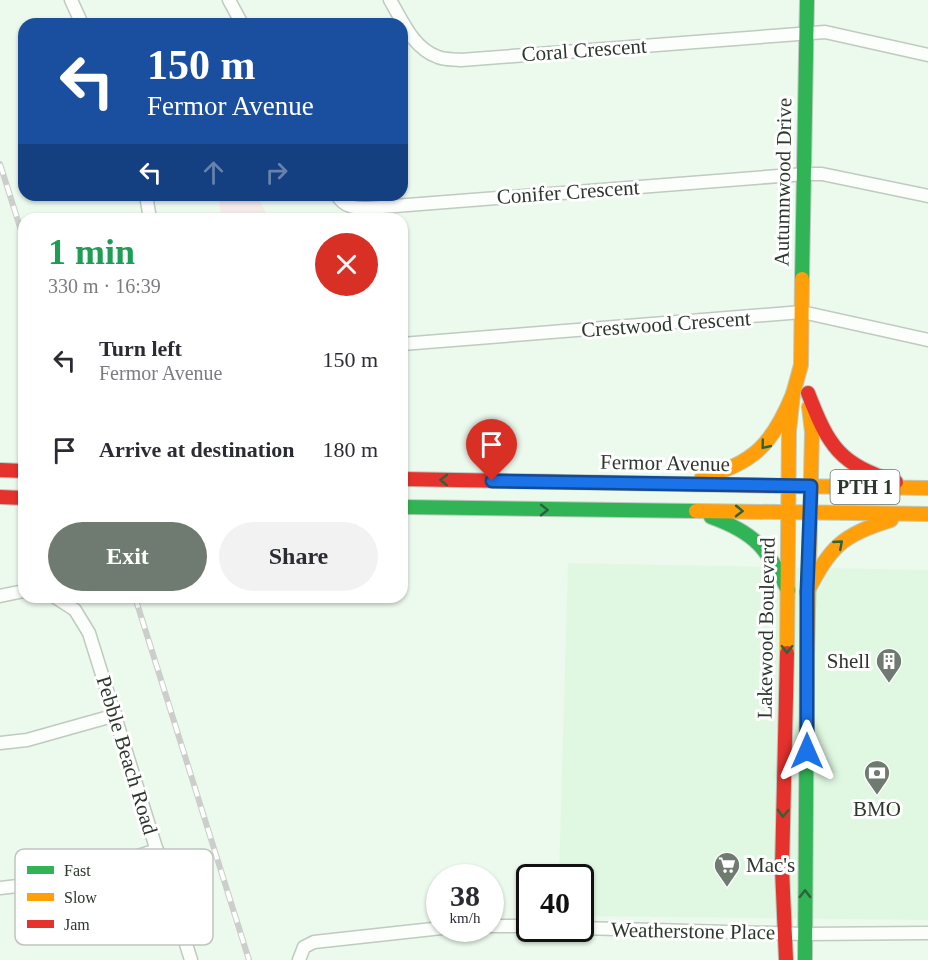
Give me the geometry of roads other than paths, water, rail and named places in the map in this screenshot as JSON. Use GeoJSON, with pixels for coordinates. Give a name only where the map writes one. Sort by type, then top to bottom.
{"type":"FeatureCollection","features":[{"type":"Feature","properties":{"kind":"main road","name":"Autumnwood Drive"},"geometry":{"type":"LineString","coordinates":[[788,511],[789,431],[793,394],[801,365],[807,0]]}},
{"type":"Feature","properties":{"kind":"main road","name":"Autumnwood Drive"},"geometry":{"type":"LineString","coordinates":[[801,365],[808,393],[812,432],[810,511]]}},
{"type":"Feature","properties":{"kind":"main road"},"geometry":{"type":"LineString","coordinates":[[808,393],[822,428],[841,457],[872,475],[924,488]]}},
{"type":"Feature","properties":{"kind":"main road"},"geometry":{"type":"LineString","coordinates":[[670,484],[725,472],[758,453],[777,430],[793,394]]}},
{"type":"Feature","properties":{"kind":"main road"},"geometry":{"type":"LineString","coordinates":[[0,470],[18,471]]}},
{"type":"Feature","properties":{"kind":"main road","name":"Fermor Avenue"},"geometry":{"type":"LineString","coordinates":[[408,479],[924,488]]}},
{"type":"Feature","properties":{"kind":"main road"},"geometry":{"type":"LineString","coordinates":[[0,497],[18,498]]}},
{"type":"Feature","properties":{"kind":"main road","name":"PTH 1"},"geometry":{"type":"LineString","coordinates":[[408,507],[928,514]]}},
{"type":"Feature","properties":{"kind":"main road"},"geometry":{"type":"LineString","coordinates":[[690,510],[735,525],[759,541],[788,590]]}},
{"type":"Feature","properties":{"kind":"main road","name":"Lakewood Boulevard"},"geometry":{"type":"LineString","coordinates":[[786,960],[782,868],[788,511]]}},
{"type":"Feature","properties":{"kind":"main road","name":"Lakewood Boulevard"},"geometry":{"type":"LineString","coordinates":[[805,960],[807,592],[810,511]]}},
{"type":"Feature","properties":{"kind":"main road"},"geometry":{"type":"LineString","coordinates":[[807,592],[823,562],[839,542],[866,527],[912,514]]}},
{"type":"Feature","properties":{"kind":"street"},"geometry":{"type":"LineString","coordinates":[[71,0],[79,18]]}},
{"type":"Feature","properties":{"kind":"street"},"geometry":{"type":"LineString","coordinates":[[229,0],[239,18]]}},
{"type":"Feature","properties":{"kind":"street","name":"Coral Crescent"},"geometry":{"type":"LineString","coordinates":[[390,0],[400,18]]}},
{"type":"Feature","properties":{"kind":"street","name":"Coral Crescent"},"geometry":{"type":"LineString","coordinates":[[408,32],[421,48],[439,58],[461,60],[825,32],[928,55]]}},
{"type":"Feature","properties":{"kind":"street","name":"Conifer Crescent"},"geometry":{"type":"LineString","coordinates":[[342,201],[346,206],[369,208],[805,174],[822,174],[928,196]]}},
{"type":"Feature","properties":{"kind":"street","name":"Crestwood Crescent"},"geometry":{"type":"LineString","coordinates":[[408,344],[802,312],[928,340]]}},
{"type":"Feature","properties":{"kind":"street"},"geometry":{"type":"LineString","coordinates":[[0,596],[18,592]]}},
{"type":"Feature","properties":{"kind":"street","name":"Pebble Beach Road"},"geometry":{"type":"LineString","coordinates":[[64,603],[75,610],[89,633],[157,849]]}},
{"type":"Feature","properties":{"kind":"street"},"geometry":{"type":"LineString","coordinates":[[0,743],[27,740],[116,715]]}},
{"type":"Feature","properties":{"kind":"street"},"geometry":{"type":"LineString","coordinates":[[786,734],[808,734]]}},
{"type":"Feature","properties":{"kind":"street"},"geometry":{"type":"LineString","coordinates":[[0,888],[15,886]]}},
{"type":"Feature","properties":{"kind":"street","name":"Weatherstone Place"},"geometry":{"type":"LineString","coordinates":[[594,928],[805,934],[928,933]]}},
{"type":"Feature","properties":{"kind":"street"},"geometry":{"type":"LineString","coordinates":[[299,960],[304,947],[314,942],[426,930]]}},
{"type":"Feature","properties":{"kind":"street","name":"Pebble Beach Road"},"geometry":{"type":"LineString","coordinates":[[186,945],[191,960]]}},
{"type":"Feature","properties":{"kind":"railway"},"geometry":{"type":"LineString","coordinates":[[0,164],[18,221]]}},
{"type":"Feature","properties":{"kind":"railway"},"geometry":{"type":"LineString","coordinates":[[137,603],[249,960]]}},
{"type":"Feature","properties":{"kind":"place","name":"Shell"},"geometry":{"type":"Point","coordinates":[889,684]}},
{"type":"Feature","properties":{"kind":"place","name":"BMO"},"geometry":{"type":"Point","coordinates":[877,796]}},
{"type":"Feature","properties":{"kind":"place","name":"Mac's"},"geometry":{"type":"Point","coordinates":[727,888]}}]}
